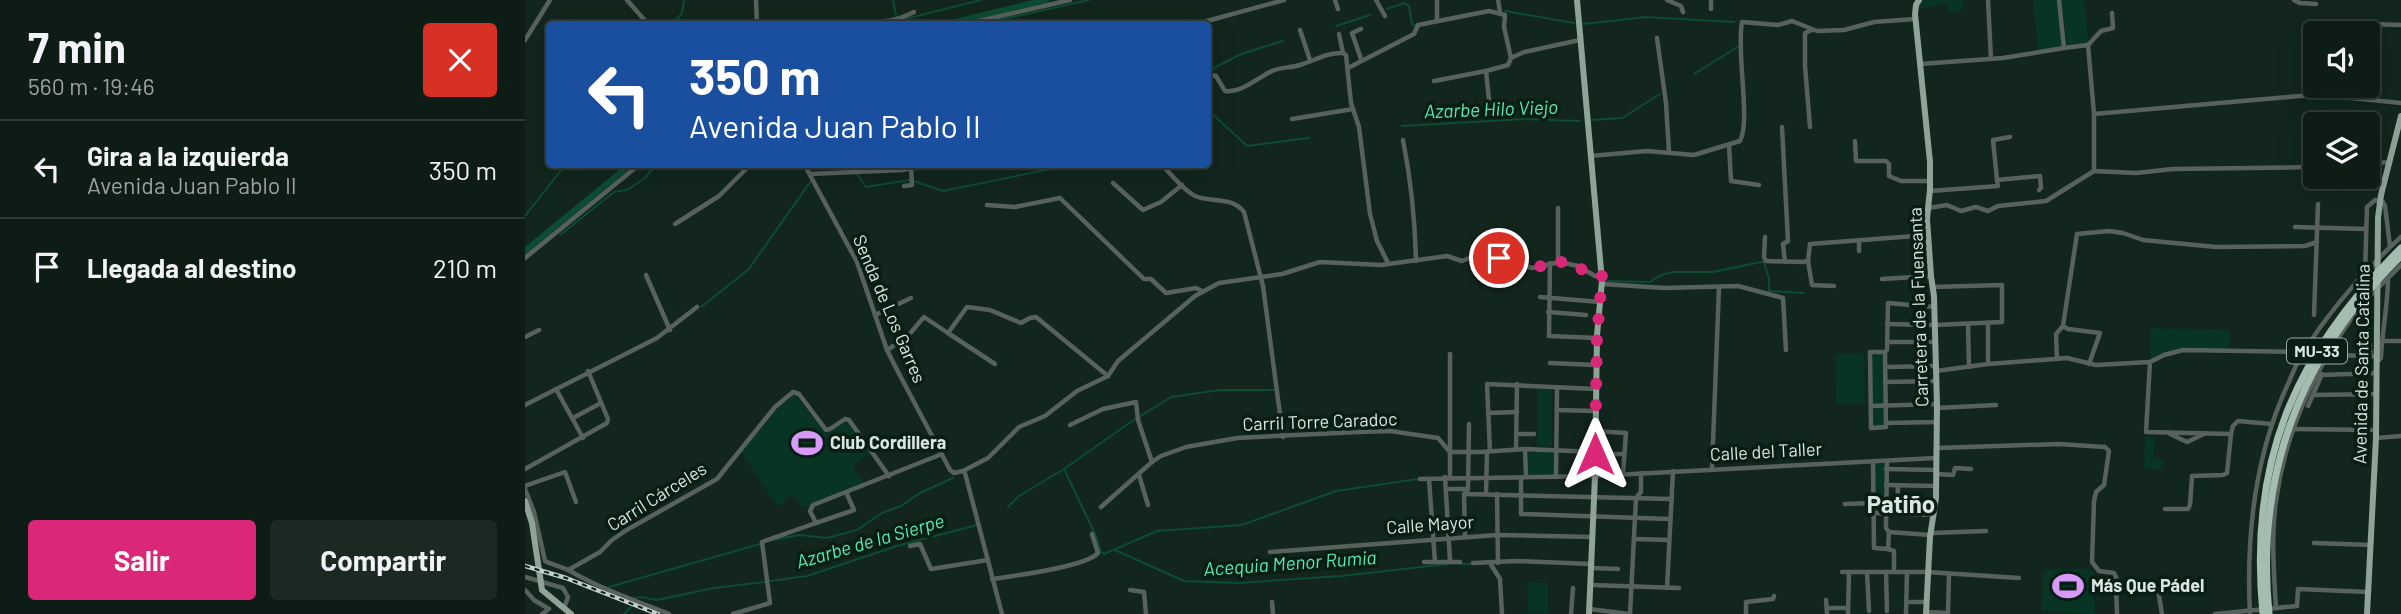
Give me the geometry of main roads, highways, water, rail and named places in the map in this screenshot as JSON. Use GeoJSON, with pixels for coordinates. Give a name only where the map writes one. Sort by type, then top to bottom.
{"type":"FeatureCollection","features":[{"type":"Feature","properties":{"kind":"highway","name":"MU-33"},"geometry":{"type":"LineString","coordinates":[[2269,614],[2264,599],[2260,545],[2264,501],[2272,459],[2290,404],[2309,363],[2336,321],[2371,278],[2401,248]]}},
{"type":"Feature","properties":{"kind":"highway","name":"MU-33"},"geometry":{"type":"LineString","coordinates":[[2263,614],[2270,502],[2278,461],[2295,407],[2335,334],[2364,295],[2401,256]]}},
{"type":"Feature","properties":{"kind":"main road"},"geometry":{"type":"LineString","coordinates":[[1577,0],[1602,280],[1595,389],[1594,517],[1589,612]]}},
{"type":"Feature","properties":{"kind":"main road","name":"Carretera de la Fuensanta"},"geometry":{"type":"LineString","coordinates":[[1917,0],[1915,19],[1930,181],[1928,208],[1935,307],[1937,406],[1937,472],[1927,572],[1926,613]]}},
{"type":"Feature","properties":{"kind":"main road","name":"Avenida de Santa Catalina"},"geometry":{"type":"LineString","coordinates":[[2367,614],[2376,438],[2375,358],[2380,200],[2389,162],[2397,147],[2401,116]]}},
{"type":"Feature","properties":{"kind":"main road"},"geometry":{"type":"LineString","coordinates":[[525,501],[534,534],[540,583],[548,597],[567,611]]}},
{"type":"Feature","properties":{"kind":"waterway"},"geometry":{"type":"LineString","coordinates":[[675,21],[682,13],[684,0]]}},
{"type":"Feature","properties":{"kind":"waterway"},"geometry":{"type":"LineString","coordinates":[[893,0],[896,16]]}},
{"type":"Feature","properties":{"kind":"waterway"},"geometry":{"type":"LineString","coordinates":[[897,21],[981,0]]}},
{"type":"Feature","properties":{"kind":"waterway"},"geometry":{"type":"LineString","coordinates":[[959,21],[1046,0]]}},
{"type":"Feature","properties":{"kind":"waterway"},"geometry":{"type":"LineString","coordinates":[[994,21],[1089,0]]}},
{"type":"Feature","properties":{"kind":"waterway"},"geometry":{"type":"LineString","coordinates":[[1387,9],[1404,3],[1409,6],[1412,24],[1415,25]]}},
{"type":"Feature","properties":{"kind":"waterway"},"geometry":{"type":"LineString","coordinates":[[1505,11],[1574,23]]}},
{"type":"Feature","properties":{"kind":"waterway"},"geometry":{"type":"LineString","coordinates":[[1336,26],[1370,15]]}},
{"type":"Feature","properties":{"kind":"waterway"},"geometry":{"type":"LineString","coordinates":[[1583,24],[1646,17],[1734,22]]}},
{"type":"Feature","properties":{"kind":"waterway"},"geometry":{"type":"LineString","coordinates":[[1214,68],[1241,54],[1283,41]]}},
{"type":"Feature","properties":{"kind":"waterway","name":"Azarbe Hilo Viejo"},"geometry":{"type":"LineString","coordinates":[[1694,74],[1739,46]]}},
{"type":"Feature","properties":{"kind":"waterway","name":"Azarbe Hilo Viejo"},"geometry":{"type":"LineString","coordinates":[[1592,120],[1622,118],[1660,94]]}},
{"type":"Feature","properties":{"kind":"waterway","name":"Azarbe Hilo Viejo"},"geometry":{"type":"LineString","coordinates":[[1211,113],[1247,146],[1309,138]]}},
{"type":"Feature","properties":{"kind":"waterway","name":"Azarbe Hilo Viejo"},"geometry":{"type":"LineString","coordinates":[[1402,126],[1524,119],[1580,121]]}},
{"type":"Feature","properties":{"kind":"waterway"},"geometry":{"type":"LineString","coordinates":[[525,216],[563,168]]}},
{"type":"Feature","properties":{"kind":"waterway"},"geometry":{"type":"LineString","coordinates":[[525,251],[626,168]]}},
{"type":"Feature","properties":{"kind":"waterway"},"geometry":{"type":"LineString","coordinates":[[560,235],[614,192],[627,190],[644,179],[654,168]]}},
{"type":"Feature","properties":{"kind":"waterway","name":"Azarbe Hilo Viejo"},"geometry":{"type":"LineString","coordinates":[[857,174],[866,187],[910,180],[943,191],[1055,168]]}},
{"type":"Feature","properties":{"kind":"waterway"},"geometry":{"type":"LineString","coordinates":[[701,307],[748,270],[811,181]]}},
{"type":"Feature","properties":{"kind":"waterway"},"geometry":{"type":"LineString","coordinates":[[1607,281],[1650,282],[1673,272],[1713,272],[1761,262],[1764,263],[1769,278],[1769,291],[1804,293]]}},
{"type":"Feature","properties":{"kind":"waterway","name":"Azarbe de la Sierpe"},"geometry":{"type":"LineString","coordinates":[[1139,417],[1171,397],[1220,390],[1274,390]]}},
{"type":"Feature","properties":{"kind":"waterway","name":"Azarbe de la Sierpe"},"geometry":{"type":"LineString","coordinates":[[1008,507],[1019,496],[1064,469],[1135,419]]}},
{"type":"Feature","properties":{"kind":"waterway"},"geometry":{"type":"LineString","coordinates":[[1064,469],[1104,554],[1157,531],[1242,525],[1336,491],[1418,479]]}},
{"type":"Feature","properties":{"kind":"waterway"},"geometry":{"type":"LineString","coordinates":[[773,540],[799,535],[827,538],[857,530],[882,513],[901,506],[920,493],[953,478]]}},
{"type":"Feature","properties":{"kind":"waterway","name":"Azarbe de la Sierpe"},"geometry":{"type":"LineString","coordinates":[[770,581],[807,576],[897,546],[977,525]]}},
{"type":"Feature","properties":{"kind":"waterway"},"geometry":{"type":"LineString","coordinates":[[609,587],[760,544]]}},
{"type":"Feature","properties":{"kind":"waterway","name":"Acequia Menor Rumia"},"geometry":{"type":"LineString","coordinates":[[1115,550],[1184,581],[1239,583],[1341,576],[1448,564]]}},
{"type":"Feature","properties":{"kind":"waterway","name":"Acequia Menor Rumia"},"geometry":{"type":"LineString","coordinates":[[1461,564],[1472,564]]}},
{"type":"Feature","properties":{"kind":"waterway","name":"Azarbe de la Sierpe"},"geometry":{"type":"LineString","coordinates":[[635,598],[657,600],[714,588],[765,582]]}},
{"type":"Feature","properties":{"kind":"waterway","name":"Azarbe de la Sierpe"},"geometry":{"type":"LineString","coordinates":[[624,614],[631,607]]}},
{"type":"Feature","properties":{"kind":"railway"},"geometry":{"type":"LineString","coordinates":[[525,566],[566,578],[658,614]]}},
{"type":"Feature","properties":{"kind":"place","name":"Club Cordillera"},"geometry":{"type":"Point","coordinates":[807,443]}},
{"type":"Feature","properties":{"kind":"place","name":"Más Que Pádel"},"geometry":{"type":"Point","coordinates":[2068,586]}},
{"type":"Feature","properties":{"kind":"district","name":"Patiño"},"geometry":{"type":"Point","coordinates":[1901,505]}}]}
